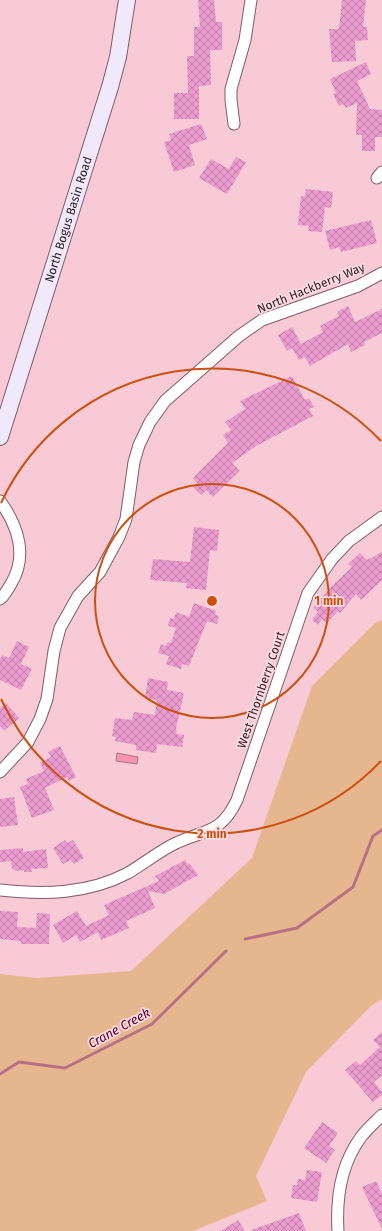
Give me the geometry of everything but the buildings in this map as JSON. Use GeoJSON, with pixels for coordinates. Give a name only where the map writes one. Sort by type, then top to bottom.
{"type":"FeatureCollection","features":[{"type":"Feature","properties":{"kind":"street","name":"North Bogus Basin Road"},"geometry":{"type":"LineString","coordinates":[[0,437],[110,87],[118,58],[127,0]]}},
{"type":"Feature","properties":{"kind":"street"},"geometry":{"type":"LineString","coordinates":[[234,124],[231,89],[244,40],[251,0]]}},
{"type":"Feature","properties":{"kind":"street","name":"North Hackberry Way"},"geometry":{"type":"LineString","coordinates":[[0,772],[28,742],[40,719],[47,699],[54,651],[60,628],[78,596],[100,572],[119,537],[126,519],[134,462],[139,445],[150,422],[165,401],[239,336],[262,320],[358,286],[382,273]]}},
{"type":"Feature","properties":{"kind":"street"},"geometry":{"type":"LineString","coordinates":[[0,501],[11,516],[18,533],[20,553],[17,574],[0,599]]}},
{"type":"Feature","properties":{"kind":"street","name":"West Thornberry Court"},"geometry":{"type":"LineString","coordinates":[[0,890],[46,893],[79,890],[105,883],[156,856],[172,845],[211,831],[223,822],[232,810],[308,593],[332,559],[349,541],[382,517]]}},
{"type":"Feature","properties":{"kind":"street"},"geometry":{"type":"LineString","coordinates":[[338,1231],[337,1214],[339,1190],[345,1167],[362,1136],[382,1115]]}},
{"type":"Feature","properties":{"kind":"shaded area"},"geometry":{"type":"Polygon","coordinates":[[[382,620],[382,999],[371,1006],[306,1072],[256,1176],[267,1201],[193,1231],[0,1231],[0,974],[37,978],[131,971],[252,858],[312,686],[375,623],[382,620]]]}},
{"type":"Feature","properties":{"kind":"shaded area"},"geometry":{"type":"Polygon","coordinates":[[[117,753],[138,757],[137,764],[116,761],[117,753]]]}},
{"type":"Feature","properties":{"kind":"waterway","name":"Crane Creek"},"geometry":{"type":"LineString","coordinates":[[245,939],[297,928],[353,887],[373,836],[382,830]]}},
{"type":"Feature","properties":{"kind":"waterway","name":"Crane Creek"},"geometry":{"type":"LineString","coordinates":[[0,1074],[19,1062],[65,1068],[152,1024],[226,951]]}}]}
